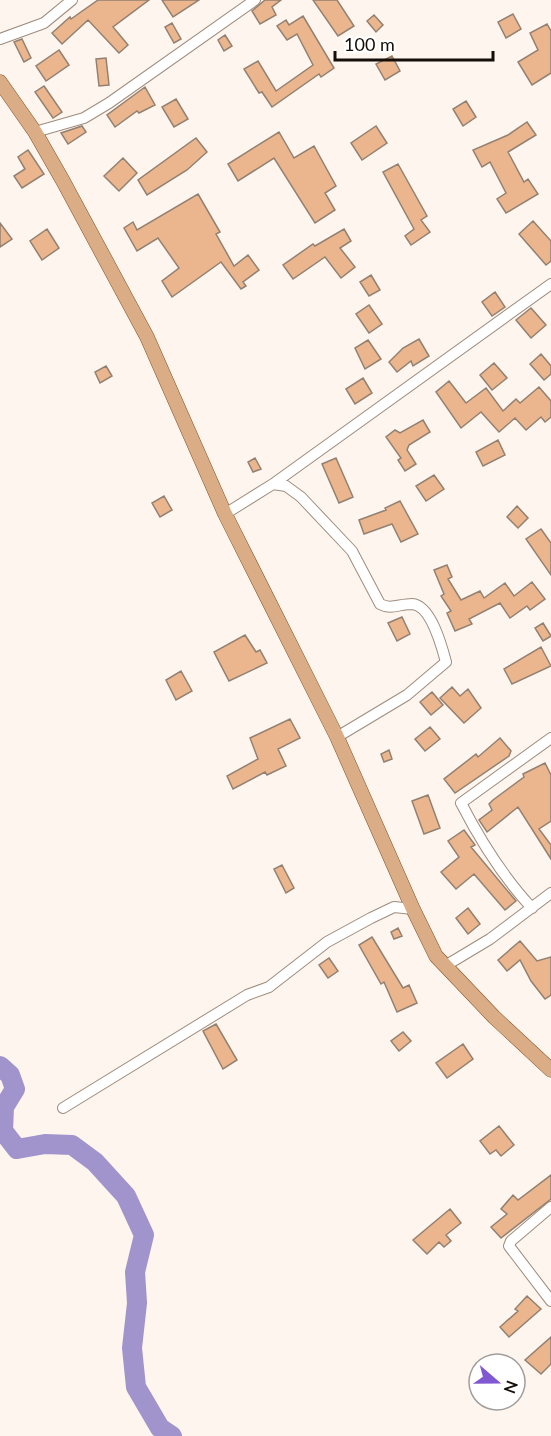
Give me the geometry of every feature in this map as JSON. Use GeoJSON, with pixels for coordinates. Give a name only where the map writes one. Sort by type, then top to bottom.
{"type":"FeatureCollection","features":[{"type":"Feature","properties":{"kind":"main road"},"geometry":{"type":"LineString","coordinates":[[0,82],[35,132],[147,337],[225,514],[337,737],[412,909],[436,956],[494,1017],[551,1070]]}},
{"type":"Feature","properties":{"kind":"street"},"geometry":{"type":"LineString","coordinates":[[0,39],[44,23],[72,0]]}},
{"type":"Feature","properties":{"kind":"street"},"geometry":{"type":"LineString","coordinates":[[35,132],[84,118],[255,0]]}},
{"type":"Feature","properties":{"kind":"street"},"geometry":{"type":"LineString","coordinates":[[225,514],[273,484],[551,284]]}},
{"type":"Feature","properties":{"kind":"street"},"geometry":{"type":"LineString","coordinates":[[273,484],[286,486],[301,497],[352,551],[380,604],[387,608],[413,604],[422,608],[441,640],[446,662],[407,696],[337,737]]}},
{"type":"Feature","properties":{"kind":"street"},"geometry":{"type":"LineString","coordinates":[[532,908],[516,890],[477,833],[461,802],[551,738]]}},
{"type":"Feature","properties":{"kind":"street"},"geometry":{"type":"LineString","coordinates":[[445,966],[490,939],[551,892]]}},
{"type":"Feature","properties":{"kind":"street"},"geometry":{"type":"LineString","coordinates":[[63,1108],[247,995],[269,987],[327,942],[394,907],[412,909]]}},
{"type":"Feature","properties":{"kind":"street"},"geometry":{"type":"LineString","coordinates":[[551,1207],[511,1240],[509,1246],[551,1301]]}},
{"type":"Feature","properties":{"kind":"building"},"geometry":{"type":"Polygon","coordinates":[[[98,0],[149,0],[113,27],[128,45],[119,53],[88,20],[62,44],[52,33],[70,17],[71,19],[98,0]]]}},
{"type":"Feature","properties":{"kind":"building"},"geometry":{"type":"Polygon","coordinates":[[[162,0],[199,0],[173,17],[162,0]]]}},
{"type":"Feature","properties":{"kind":"building"},"geometry":{"type":"Polygon","coordinates":[[[265,0],[281,0],[272,7],[276,15],[260,24],[252,11],[265,0]]]}},
{"type":"Feature","properties":{"kind":"building"},"geometry":{"type":"Polygon","coordinates":[[[313,0],[337,0],[354,26],[338,36],[313,0]]]}},
{"type":"Feature","properties":{"kind":"building"},"geometry":{"type":"Polygon","coordinates":[[[513,14],[521,29],[506,38],[498,22],[513,14]]]}},
{"type":"Feature","properties":{"kind":"building"},"geometry":{"type":"Polygon","coordinates":[[[374,15],[383,25],[376,32],[367,21],[374,15]]]}},
{"type":"Feature","properties":{"kind":"building"},"geometry":{"type":"Polygon","coordinates":[[[303,16],[334,68],[321,77],[319,74],[272,107],[262,92],[259,93],[244,69],[258,61],[276,91],[313,65],[297,34],[287,40],[277,26],[286,20],[289,25],[303,16]]]}},
{"type":"Feature","properties":{"kind":"building"},"geometry":{"type":"Polygon","coordinates":[[[172,23],[181,39],[174,43],[165,27],[172,23]]]}},
{"type":"Feature","properties":{"kind":"building"},"geometry":{"type":"Polygon","coordinates":[[[547,24],[551,31],[551,73],[532,85],[518,62],[538,50],[530,33],[547,24]]]}},
{"type":"Feature","properties":{"kind":"building"},"geometry":{"type":"Polygon","coordinates":[[[225,35],[232,46],[224,51],[218,40],[225,35]]]}},
{"type":"Feature","properties":{"kind":"building"},"geometry":{"type":"Polygon","coordinates":[[[22,39],[31,58],[24,62],[14,42],[22,39]]]}},
{"type":"Feature","properties":{"kind":"building"},"geometry":{"type":"Polygon","coordinates":[[[59,50],[69,65],[46,81],[36,66],[59,50]]]}},
{"type":"Feature","properties":{"kind":"building"},"geometry":{"type":"Polygon","coordinates":[[[392,56],[400,71],[385,80],[376,64],[392,56]]]}},
{"type":"Feature","properties":{"kind":"building"},"geometry":{"type":"Polygon","coordinates":[[[106,58],[109,85],[99,86],[96,59],[106,58]]]}},
{"type":"Feature","properties":{"kind":"building"},"geometry":{"type":"Polygon","coordinates":[[[44,86],[62,112],[53,118],[35,92],[44,86]]]}},
{"type":"Feature","properties":{"kind":"building"},"geometry":{"type":"Polygon","coordinates":[[[145,87],[155,105],[139,113],[137,111],[115,127],[107,115],[145,87]]]}},
{"type":"Feature","properties":{"kind":"building"},"geometry":{"type":"Polygon","coordinates":[[[176,99],[188,119],[174,127],[162,107],[176,99]]]}},
{"type":"Feature","properties":{"kind":"building"},"geometry":{"type":"Polygon","coordinates":[[[466,101],[476,117],[463,126],[453,109],[466,101]]]}},
{"type":"Feature","properties":{"kind":"building"},"geometry":{"type":"Polygon","coordinates":[[[527,122],[536,135],[508,152],[524,182],[528,179],[538,194],[506,213],[497,199],[506,193],[490,162],[482,167],[473,150],[508,135],[527,122]]]}},
{"type":"Feature","properties":{"kind":"building"},"geometry":{"type":"Polygon","coordinates":[[[82,126],[86,132],[68,144],[61,133],[82,126]]]}},
{"type":"Feature","properties":{"kind":"building"},"geometry":{"type":"Polygon","coordinates":[[[376,126],[387,143],[362,160],[351,143],[376,126]]]}},
{"type":"Feature","properties":{"kind":"building"},"geometry":{"type":"Polygon","coordinates":[[[279,132],[294,158],[314,146],[336,186],[325,193],[335,210],[315,223],[274,158],[238,181],[228,164],[279,132]]]}},
{"type":"Feature","properties":{"kind":"building"},"geometry":{"type":"Polygon","coordinates":[[[196,138],[207,152],[187,170],[147,195],[138,180],[196,138]]]}},
{"type":"Feature","properties":{"kind":"building"},"geometry":{"type":"Polygon","coordinates":[[[28,150],[44,174],[22,188],[14,176],[25,169],[18,157],[28,150]]]}},
{"type":"Feature","properties":{"kind":"building"},"geometry":{"type":"Polygon","coordinates":[[[123,158],[137,173],[119,191],[104,176],[123,158]]]}},
{"type":"Feature","properties":{"kind":"building"},"geometry":{"type":"Polygon","coordinates":[[[398,164],[427,216],[421,220],[430,232],[411,245],[405,236],[414,229],[383,172],[398,164]]]}},
{"type":"Feature","properties":{"kind":"building"},"geometry":{"type":"Polygon","coordinates":[[[198,194],[220,232],[216,234],[234,266],[248,255],[259,270],[243,282],[246,286],[241,289],[221,262],[172,297],[162,281],[179,268],[158,238],[137,251],[124,228],[133,222],[137,230],[198,194]]]}},
{"type":"Feature","properties":{"kind":"building"},"geometry":{"type":"Polygon","coordinates":[[[533,221],[551,241],[551,261],[546,265],[519,234],[533,221]]]}},
{"type":"Feature","properties":{"kind":"building"},"geometry":{"type":"Polygon","coordinates":[[[0,223],[12,239],[0,247],[0,223]]]}},
{"type":"Feature","properties":{"kind":"building"},"geometry":{"type":"Polygon","coordinates":[[[47,229],[59,248],[42,260],[30,241],[47,229]]]}},
{"type":"Feature","properties":{"kind":"building"},"geometry":{"type":"Polygon","coordinates":[[[344,229],[351,241],[340,248],[355,267],[341,278],[325,257],[293,279],[283,265],[313,244],[315,246],[344,229]]]}},
{"type":"Feature","properties":{"kind":"building"},"geometry":{"type":"Polygon","coordinates":[[[371,275],[380,290],[369,296],[360,282],[371,275]]]}},
{"type":"Feature","properties":{"kind":"building"},"geometry":{"type":"Polygon","coordinates":[[[495,292],[505,307],[492,316],[482,302],[495,292]]]}},
{"type":"Feature","properties":{"kind":"building"},"geometry":{"type":"Polygon","coordinates":[[[369,305],[382,324],[369,333],[356,314],[369,305]]]}},
{"type":"Feature","properties":{"kind":"building"},"geometry":{"type":"Polygon","coordinates":[[[531,308],[546,325],[531,338],[516,320],[531,308]]]}},
{"type":"Feature","properties":{"kind":"building"},"geometry":{"type":"Polygon","coordinates":[[[419,339],[429,356],[413,366],[411,361],[397,372],[389,362],[403,348],[419,339]]]}},
{"type":"Feature","properties":{"kind":"building"},"geometry":{"type":"Polygon","coordinates":[[[368,340],[381,359],[365,369],[355,348],[368,340]]]}},
{"type":"Feature","properties":{"kind":"building"},"geometry":{"type":"Polygon","coordinates":[[[541,354],[551,366],[551,374],[544,380],[530,364],[541,354]]]}},
{"type":"Feature","properties":{"kind":"building"},"geometry":{"type":"Polygon","coordinates":[[[494,363],[507,378],[492,390],[480,375],[494,363]]]}},
{"type":"Feature","properties":{"kind":"building"},"geometry":{"type":"Polygon","coordinates":[[[106,366],[112,376],[100,383],[95,372],[106,366]]]}},
{"type":"Feature","properties":{"kind":"building"},"geometry":{"type":"Polygon","coordinates":[[[363,378],[372,393],[355,404],[346,389],[363,378]]]}},
{"type":"Feature","properties":{"kind":"building"},"geometry":{"type":"Polygon","coordinates":[[[449,381],[466,403],[486,388],[503,411],[516,399],[520,403],[539,387],[551,401],[551,417],[545,422],[541,417],[526,430],[515,418],[499,432],[481,412],[461,428],[436,392],[449,381]]]}},
{"type":"Feature","properties":{"kind":"building"},"geometry":{"type":"Polygon","coordinates":[[[423,420],[430,432],[409,445],[407,450],[416,464],[405,471],[398,460],[401,458],[386,437],[395,430],[400,433],[423,420]]]}},
{"type":"Feature","properties":{"kind":"building"},"geometry":{"type":"Polygon","coordinates":[[[498,440],[505,455],[483,466],[476,452],[498,440]]]}},
{"type":"Feature","properties":{"kind":"building"},"geometry":{"type":"Polygon","coordinates":[[[255,458],[261,469],[253,472],[248,462],[255,458]]]}},
{"type":"Feature","properties":{"kind":"building"},"geometry":{"type":"Polygon","coordinates":[[[336,458],[353,497],[339,503],[322,464],[336,458]]]}},
{"type":"Feature","properties":{"kind":"building"},"geometry":{"type":"Polygon","coordinates":[[[434,475],[444,489],[426,501],[416,486],[434,475]]]}},
{"type":"Feature","properties":{"kind":"building"},"geometry":{"type":"Polygon","coordinates":[[[164,496],[172,510],[160,517],[152,503],[164,496]]]}},
{"type":"Feature","properties":{"kind":"building"},"geometry":{"type":"Polygon","coordinates":[[[400,501],[418,534],[401,542],[392,524],[364,534],[359,520],[386,510],[385,508],[400,501]]]}},
{"type":"Feature","properties":{"kind":"building"},"geometry":{"type":"Polygon","coordinates":[[[517,506],[528,518],[518,528],[507,517],[517,506]]]}},
{"type":"Feature","properties":{"kind":"building"},"geometry":{"type":"Polygon","coordinates":[[[541,529],[551,543],[551,575],[526,539],[541,529]]]}},
{"type":"Feature","properties":{"kind":"building"},"geometry":{"type":"Polygon","coordinates":[[[447,565],[452,577],[448,579],[461,600],[480,591],[484,598],[505,583],[514,596],[532,582],[545,599],[530,610],[527,606],[510,618],[500,603],[469,619],[472,624],[455,631],[447,613],[451,611],[441,596],[444,594],[434,570],[447,565]]]}},
{"type":"Feature","properties":{"kind":"building"},"geometry":{"type":"Polygon","coordinates":[[[402,617],[410,634],[397,641],[388,623],[402,617]]]}},
{"type":"Feature","properties":{"kind":"building"},"geometry":{"type":"Polygon","coordinates":[[[543,623],[551,636],[543,641],[535,628],[543,623]]]}},
{"type":"Feature","properties":{"kind":"building"},"geometry":{"type":"Polygon","coordinates":[[[245,635],[256,652],[260,650],[267,663],[229,681],[214,652],[245,635]]]}},
{"type":"Feature","properties":{"kind":"building"},"geometry":{"type":"Polygon","coordinates":[[[541,647],[551,666],[512,684],[504,669],[541,647]]]}},
{"type":"Feature","properties":{"kind":"building"},"geometry":{"type":"Polygon","coordinates":[[[181,671],[192,691],[176,700],[166,680],[181,671]]]}},
{"type":"Feature","properties":{"kind":"building"},"geometry":{"type":"Polygon","coordinates":[[[452,687],[460,696],[468,689],[481,708],[464,723],[440,698],[452,687]]]}},
{"type":"Feature","properties":{"kind":"building"},"geometry":{"type":"Polygon","coordinates":[[[432,692],[443,705],[431,715],[420,702],[432,692]]]}},
{"type":"Feature","properties":{"kind":"building"},"geometry":{"type":"Polygon","coordinates":[[[290,719],[300,738],[278,749],[286,766],[267,775],[265,772],[233,789],[227,776],[258,759],[250,738],[290,719]]]}},
{"type":"Feature","properties":{"kind":"building"},"geometry":{"type":"Polygon","coordinates":[[[430,727],[440,739],[425,751],[415,739],[430,727]]]}},
{"type":"Feature","properties":{"kind":"building"},"geometry":{"type":"Polygon","coordinates":[[[500,738],[511,751],[509,756],[455,793],[444,779],[476,754],[478,757],[500,738]]]}},
{"type":"Feature","properties":{"kind":"building"},"geometry":{"type":"Polygon","coordinates":[[[389,750],[392,759],[384,762],[381,754],[389,750]]]}},
{"type":"Feature","properties":{"kind":"building"},"geometry":{"type":"Polygon","coordinates":[[[545,763],[551,775],[551,821],[539,829],[551,845],[551,859],[518,807],[487,832],[479,820],[492,810],[489,804],[524,777],[523,774],[545,763]]]}},
{"type":"Feature","properties":{"kind":"building"},"geometry":{"type":"Polygon","coordinates":[[[428,795],[440,828],[424,834],[412,801],[428,795]]]}},
{"type":"Feature","properties":{"kind":"building"},"geometry":{"type":"Polygon","coordinates":[[[464,830],[475,845],[471,847],[516,901],[505,910],[474,874],[456,889],[441,872],[459,857],[448,841],[464,830]]]}},
{"type":"Feature","properties":{"kind":"building"},"geometry":{"type":"Polygon","coordinates":[[[282,865],[294,888],[286,893],[274,869],[282,865]]]}},
{"type":"Feature","properties":{"kind":"building"},"geometry":{"type":"Polygon","coordinates":[[[468,908],[480,924],[468,934],[456,918],[468,908]]]}},
{"type":"Feature","properties":{"kind":"building"},"geometry":{"type":"Polygon","coordinates":[[[398,928],[402,936],[394,939],[391,932],[398,928]]]}},
{"type":"Feature","properties":{"kind":"building"},"geometry":{"type":"Polygon","coordinates":[[[372,937],[403,988],[409,985],[417,1003],[397,1012],[384,982],[381,984],[359,945],[372,937]]]}},
{"type":"Feature","properties":{"kind":"building"},"geometry":{"type":"Polygon","coordinates":[[[520,941],[537,961],[551,957],[551,995],[545,999],[531,981],[520,960],[507,971],[498,960],[520,941]]]}},
{"type":"Feature","properties":{"kind":"building"},"geometry":{"type":"Polygon","coordinates":[[[329,958],[338,971],[328,978],[319,965],[329,958]]]}},
{"type":"Feature","properties":{"kind":"building"},"geometry":{"type":"Polygon","coordinates":[[[216,1024],[237,1060],[223,1069],[203,1031],[216,1024]]]}},
{"type":"Feature","properties":{"kind":"building"},"geometry":{"type":"Polygon","coordinates":[[[403,1032],[411,1041],[399,1051],[391,1041],[403,1032]]]}},
{"type":"Feature","properties":{"kind":"building"},"geometry":{"type":"Polygon","coordinates":[[[463,1044],[473,1059],[447,1078],[436,1063],[463,1044]]]}},
{"type":"Feature","properties":{"kind":"building"},"geometry":{"type":"Polygon","coordinates":[[[499,1126],[514,1145],[501,1156],[496,1150],[490,1154],[480,1141],[499,1126]]]}},
{"type":"Feature","properties":{"kind":"building"},"geometry":{"type":"Polygon","coordinates":[[[551,1175],[551,1199],[501,1238],[491,1227],[507,1214],[501,1209],[513,1195],[518,1200],[551,1175]]]}},
{"type":"Feature","properties":{"kind":"building"},"geometry":{"type":"Polygon","coordinates":[[[450,1209],[461,1223],[446,1235],[451,1241],[444,1247],[439,1242],[427,1254],[413,1240],[450,1209]]]}},
{"type":"Feature","properties":{"kind":"building"},"geometry":{"type":"Polygon","coordinates":[[[527,1296],[541,1309],[509,1337],[500,1327],[518,1311],[515,1309],[527,1296]]]}},
{"type":"Feature","properties":{"kind":"building"},"geometry":{"type":"Polygon","coordinates":[[[551,1337],[551,1364],[541,1374],[527,1362],[527,1358],[551,1337]]]}},
{"type":"Feature","properties":{"kind":"waterway"},"geometry":{"type":"LineString","coordinates":[[0,1066],[10,1075],[15,1089],[4,1107],[3,1131],[17,1149],[45,1144],[72,1145],[95,1162],[126,1196],[144,1235],[135,1272],[137,1303],[132,1348],[136,1387],[160,1428],[172,1436]]}}]}
